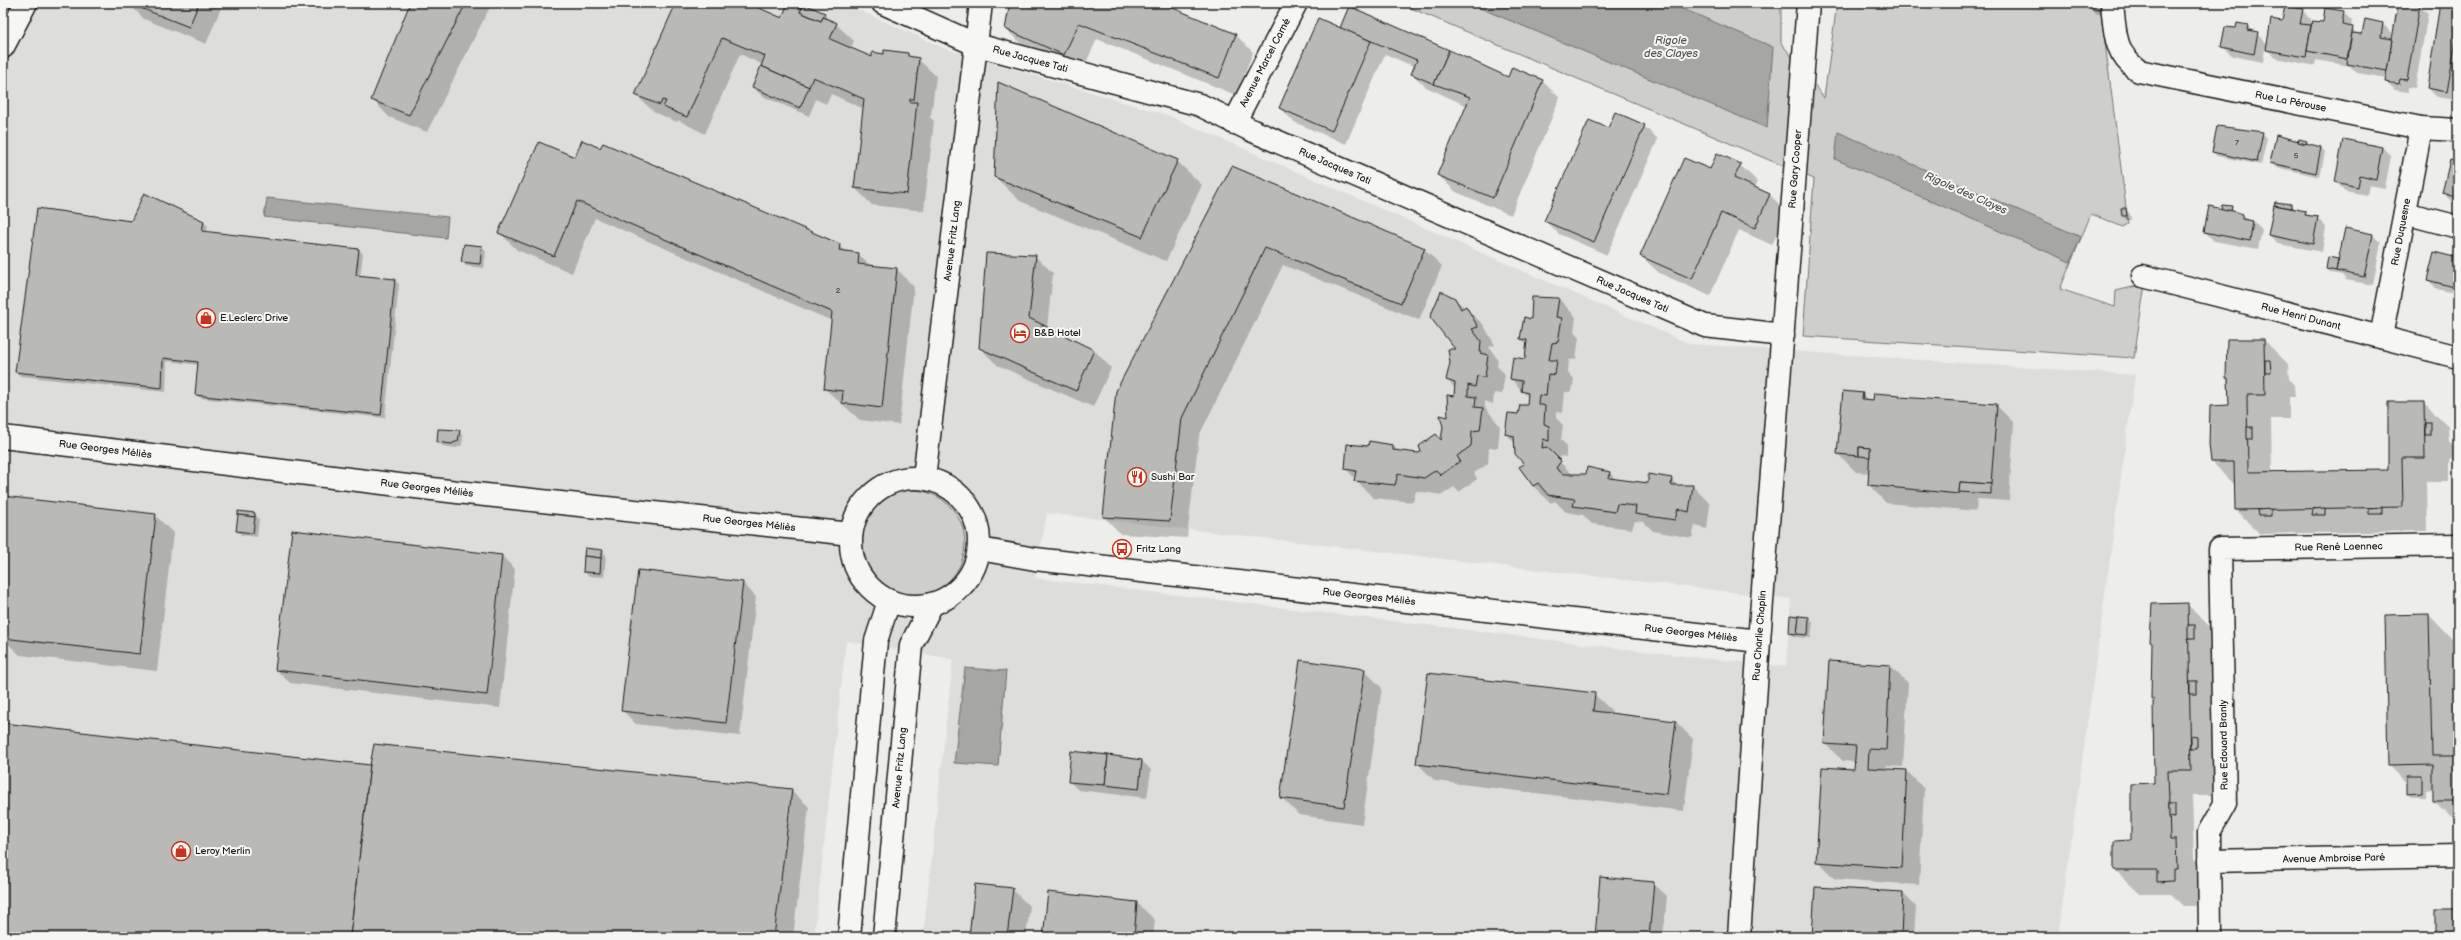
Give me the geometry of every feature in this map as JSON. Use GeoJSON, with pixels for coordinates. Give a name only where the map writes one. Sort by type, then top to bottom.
{"type":"FeatureCollection","features":[{"type":"Feature","properties":{"kind":"street"},"geometry":{"type":"LineString","coordinates":[[3,47],[26,3]]}},
{"type":"Feature","properties":{"kind":"street","name":"Rue Jacques Tati"},"geometry":{"type":"LineString","coordinates":[[883,3],[976,45],[1200,105],[1234,123],[1705,326],[1783,335]]}},
{"type":"Feature","properties":{"kind":"street","name":"Avenue Fritz Lang"},"geometry":{"type":"LineString","coordinates":[[924,478],[981,3]]}},
{"type":"Feature","properties":{"kind":"street","name":"Avenue Marcel Carné"},"geometry":{"type":"LineString","coordinates":[[1234,123],[1296,3]]}},
{"type":"Feature","properties":{"kind":"street","name":"Rue Gary Cooper"},"geometry":{"type":"LineString","coordinates":[[1783,335],[1808,3]]}},
{"type":"Feature","properties":{"kind":"street","name":"Rue La Pérouse"},"geometry":{"type":"LineString","coordinates":[[2112,3],[2119,51],[2127,63],[2139,71],[2421,128],[2458,130]]}},
{"type":"Feature","properties":{"kind":"street","name":"Rue Duquesne"},"geometry":{"type":"LineString","coordinates":[[2381,337],[2421,128]]}},
{"type":"Feature","properties":{"kind":"street"},"geometry":{"type":"LineString","coordinates":[[2404,213],[2458,227]]}},
{"type":"Feature","properties":{"kind":"street","name":"Rue Henri Dunant"},"geometry":{"type":"LineString","coordinates":[[2144,276],[2458,358]]}},
{"type":"Feature","properties":{"kind":"street","name":"Rue Charlie Chaplin"},"geometry":{"type":"LineString","coordinates":[[1739,937],[1759,641],[1783,335]]}},
{"type":"Feature","properties":{"kind":"street","name":"Rue Georges Méliès"},"geometry":{"type":"LineString","coordinates":[[3,437],[457,492],[851,534]]}},
{"type":"Feature","properties":{"kind":"street"},"geometry":{"type":"LineString","coordinates":[[904,478],[924,478],[943,484],[960,495],[972,511],[979,530],[980,549],[975,568],[964,584],[950,596],[932,604],[910,606],[889,601],[872,589],[859,574],[852,554],[851,534],[861,509],[868,498],[884,485],[904,478]]}},
{"type":"Feature","properties":{"kind":"street","name":"Rue René Laennec"},"geometry":{"type":"LineString","coordinates":[[2220,549],[2458,544]]}},
{"type":"Feature","properties":{"kind":"street","name":"Rue Georges Méliès"},"geometry":{"type":"LineString","coordinates":[[980,549],[1035,559],[1759,641]]}},
{"type":"Feature","properties":{"kind":"street","name":"Rue Edouard Branly"},"geometry":{"type":"LineString","coordinates":[[2210,937],[2209,832],[2225,804],[2220,549]]}},
{"type":"Feature","properties":{"kind":"street"},"geometry":{"type":"LineString","coordinates":[[849,937],[876,641],[889,601]]}},
{"type":"Feature","properties":{"kind":"street","name":"Avenue Fritz Lang"},"geometry":{"type":"LineString","coordinates":[[884,937],[911,645],[932,604]]}},
{"type":"Feature","properties":{"kind":"street","name":"Avenue Ambroise Paré"},"geometry":{"type":"LineString","coordinates":[[2209,861],[2458,856]]}},
{"type":"Feature","properties":{"kind":"shaded area"},"geometry":{"type":"Polygon","coordinates":[[[3,3],[843,3],[944,48],[1167,115],[1690,344],[2135,375],[2058,937],[923,937],[953,659],[846,641],[814,937],[3,937],[3,3]],[[1047,513],[1035,578],[1701,658],[1786,666],[1791,599],[1047,513]]]}},
{"type":"Feature","properties":{"kind":"shaded area"},"geometry":{"type":"Polygon","coordinates":[[[1399,3],[1781,3],[1781,43],[1824,98],[1837,3],[2100,3],[2128,223],[2123,227],[2091,214],[2060,289],[2115,307],[2116,291],[2145,284],[2134,358],[1803,336],[1814,179],[1399,3]]]}},
{"type":"Feature","properties":{"kind":"shaded area"},"geometry":{"type":"Polygon","coordinates":[[[912,490],[932,494],[950,505],[961,523],[965,543],[961,563],[950,581],[932,592],[912,596],[892,592],[874,581],[863,563],[859,543],[863,523],[874,505],[892,494],[912,490]]]}},
{"type":"Feature","properties":{"kind":"water","name":"Rigole des Clayes"},"geometry":{"type":"Polygon","coordinates":[[[1468,3],[1669,3],[1773,47],[1767,128],[1468,3]]]}},
{"type":"Feature","properties":{"kind":"water","name":"Rigole des Clayes"},"geometry":{"type":"Polygon","coordinates":[[[1838,132],[2081,237],[2070,262],[1835,159],[1838,132]]]}},
{"type":"Feature","properties":{"kind":"water"},"geometry":{"type":"Polygon","coordinates":[[[267,198],[448,217],[446,238],[264,217],[267,198]]]}},
{"type":"Feature","properties":{"kind":"water"},"geometry":{"type":"Polygon","coordinates":[[[965,668],[1006,671],[998,766],[954,763],[965,668]]]}},
{"type":"Feature","properties":{"kind":"building"},"geometry":{"type":"Polygon","coordinates":[[[128,3],[199,3],[189,27],[128,3]]]}},
{"type":"Feature","properties":{"kind":"building"},"geometry":{"type":"Polygon","coordinates":[[[410,3],[466,3],[409,115],[371,100],[410,3]]]}},
{"type":"Feature","properties":{"kind":"building"},"geometry":{"type":"Polygon","coordinates":[[[676,3],[748,3],[782,18],[788,3],[791,3],[802,8],[800,12],[821,21],[823,17],[837,23],[830,39],[872,57],[872,52],[884,54],[884,50],[908,53],[908,56],[919,58],[914,99],[910,99],[910,102],[917,102],[907,194],[854,188],[864,99],[813,77],[809,87],[761,66],[765,56],[722,38],[687,117],[663,107],[666,101],[662,100],[660,105],[635,95],[676,3]]]}},
{"type":"Feature","properties":{"kind":"building"},"geometry":{"type":"Polygon","coordinates":[[[1010,3],[1161,3],[1236,34],[1219,78],[1079,23],[1064,55],[1005,29],[1010,3]]]}},
{"type":"Feature","properties":{"kind":"building"},"geometry":{"type":"Polygon","coordinates":[[[2091,3],[2100,3],[2101,9],[2092,10],[2091,3]]]}},
{"type":"Feature","properties":{"kind":"building"},"geometry":{"type":"Polygon","coordinates":[[[2398,3],[2420,4],[2407,80],[2400,79],[2399,84],[2385,82],[2398,3]]]}},
{"type":"Feature","properties":{"kind":"building"},"geometry":{"type":"Polygon","coordinates":[[[2440,3],[2458,6],[2458,28],[2447,92],[2427,88],[2440,3]]]}},
{"type":"Feature","properties":{"kind":"building"},"geometry":{"type":"Polygon","coordinates":[[[804,4],[825,13],[821,21],[800,12],[804,4]]]}},
{"type":"Feature","properties":{"kind":"building"},"geometry":{"type":"Polygon","coordinates":[[[1349,6],[1449,50],[1434,84],[1411,74],[1417,60],[1340,28],[1349,6]]]}},
{"type":"Feature","properties":{"kind":"building"},"geometry":{"type":"Polygon","coordinates":[[[2285,6],[2303,9],[2300,24],[2311,25],[2306,57],[2266,50],[2271,19],[2282,21],[2285,6]]]}},
{"type":"Feature","properties":{"kind":"building"},"geometry":{"type":"Polygon","coordinates":[[[2325,8],[2344,11],[2342,25],[2353,27],[2347,59],[2307,51],[2312,21],[2323,22],[2325,8]]]}},
{"type":"Feature","properties":{"kind":"building"},"geometry":{"type":"Polygon","coordinates":[[[1318,18],[1371,41],[1332,131],[1279,108],[1318,18]]]}},
{"type":"Feature","properties":{"kind":"building"},"geometry":{"type":"Polygon","coordinates":[[[2365,19],[2383,23],[2381,37],[2392,39],[2387,71],[2347,64],[2352,33],[2362,34],[2365,19]]]}},
{"type":"Feature","properties":{"kind":"building"},"geometry":{"type":"Polygon","coordinates":[[[2237,23],[2248,25],[2247,30],[2258,32],[2254,54],[2221,47],[2225,27],[2236,28],[2237,23]]]}},
{"type":"Feature","properties":{"kind":"building"},"geometry":{"type":"Polygon","coordinates":[[[1449,50],[1508,77],[1512,67],[1543,80],[1493,198],[1437,175],[1470,97],[1434,84],[1449,50]]]}},
{"type":"Feature","properties":{"kind":"building"},"geometry":{"type":"Polygon","coordinates":[[[761,66],[809,87],[800,108],[752,87],[761,66]]]}},
{"type":"Feature","properties":{"kind":"building"},"geometry":{"type":"Polygon","coordinates":[[[998,82],[1178,160],[1142,237],[994,177],[998,82]]]}},
{"type":"Feature","properties":{"kind":"building"},"geometry":{"type":"Polygon","coordinates":[[[1615,112],[1645,125],[1594,242],[1544,221],[1589,120],[1608,128],[1615,112]]]}},
{"type":"Feature","properties":{"kind":"building"},"geometry":{"type":"Polygon","coordinates":[[[2217,126],[2263,132],[2257,162],[2212,152],[2217,126]]]}},
{"type":"Feature","properties":{"kind":"building"},"geometry":{"type":"Polygon","coordinates":[[[2276,135],[2321,147],[2316,173],[2270,163],[2276,135]]]}},
{"type":"Feature","properties":{"kind":"building"},"geometry":{"type":"Polygon","coordinates":[[[2299,139],[2307,141],[2306,144],[2298,142],[2299,139]]]}},
{"type":"Feature","properties":{"kind":"building"},"geometry":{"type":"Polygon","coordinates":[[[2343,139],[2382,147],[2376,180],[2360,176],[2358,187],[2335,182],[2343,139]]]}},
{"type":"Feature","properties":{"kind":"building"},"geometry":{"type":"Polygon","coordinates":[[[582,140],[600,148],[603,143],[840,244],[839,250],[859,253],[858,264],[897,268],[882,408],[842,403],[843,391],[824,389],[832,312],[577,201],[554,256],[498,233],[539,142],[575,157],[582,140]]]}},
{"type":"Feature","properties":{"kind":"building"},"geometry":{"type":"Polygon","coordinates":[[[1717,153],[1741,164],[1734,178],[1770,194],[1755,228],[1721,213],[1692,279],[1640,256],[1684,158],[1710,169],[1717,153]]]}},
{"type":"Feature","properties":{"kind":"building"},"geometry":{"type":"Polygon","coordinates":[[[2450,160],[2458,162],[2458,198],[2442,193],[2450,160]]]}},
{"type":"Feature","properties":{"kind":"building"},"geometry":{"type":"Polygon","coordinates":[[[1232,166],[1425,248],[1401,303],[1265,248],[1182,418],[1170,521],[1103,517],[1116,391],[1232,166]]]}},
{"type":"Feature","properties":{"kind":"building","name":"E.Leclerc Drive"},"geometry":{"type":"Polygon","coordinates":[[[144,193],[204,221],[202,231],[359,249],[356,275],[395,279],[381,415],[195,395],[198,362],[163,358],[162,388],[15,372],[37,208],[131,221],[144,193]]]}},
{"type":"Feature","properties":{"kind":"building"},"geometry":{"type":"Polygon","coordinates":[[[2275,202],[2291,204],[2291,208],[2274,205],[2275,202]]]}},
{"type":"Feature","properties":{"kind":"building"},"geometry":{"type":"Polygon","coordinates":[[[2222,205],[2232,206],[2231,211],[2221,209],[2222,205]]]}},
{"type":"Feature","properties":{"kind":"building"},"geometry":{"type":"Polygon","coordinates":[[[2274,205],[2306,211],[2305,215],[2318,217],[2313,244],[2268,235],[2274,205]]]}},
{"type":"Feature","properties":{"kind":"building"},"geometry":{"type":"Polygon","coordinates":[[[2209,206],[2243,214],[2243,219],[2253,221],[2250,241],[2204,232],[2209,206]]]}},
{"type":"Feature","properties":{"kind":"building"},"geometry":{"type":"Polygon","coordinates":[[[2121,208],[2126,208],[2127,216],[2122,216],[2121,208]]]}},
{"type":"Feature","properties":{"kind":"building"},"geometry":{"type":"Polygon","coordinates":[[[2345,228],[2373,234],[2364,277],[2336,271],[2345,228]]]}},
{"type":"Feature","properties":{"kind":"building"},"geometry":{"type":"Polygon","coordinates":[[[464,244],[482,246],[480,264],[461,262],[464,244]]]}},
{"type":"Feature","properties":{"kind":"building"},"geometry":{"type":"Polygon","coordinates":[[[2434,252],[2458,258],[2458,288],[2427,280],[2434,252]]]}},
{"type":"Feature","properties":{"kind":"building","name":"B&B Hotel"},"geometry":{"type":"Polygon","coordinates":[[[986,253],[1036,255],[1029,318],[1094,350],[1076,391],[979,348],[986,253]]]}},
{"type":"Feature","properties":{"kind":"building"},"geometry":{"type":"Polygon","coordinates":[[[2328,257],[2338,259],[2336,271],[2326,269],[2328,257]]]}},
{"type":"Feature","properties":{"kind":"building"},"geometry":{"type":"Polygon","coordinates":[[[1441,291],[1455,298],[1461,309],[1466,306],[1478,327],[1472,329],[1481,341],[1480,353],[1488,355],[1485,377],[1477,376],[1475,387],[1468,385],[1468,396],[1476,397],[1475,407],[1483,408],[1480,430],[1472,431],[1471,446],[1457,456],[1460,461],[1441,475],[1436,470],[1424,478],[1398,474],[1395,485],[1354,481],[1356,471],[1345,469],[1347,444],[1368,446],[1369,441],[1393,445],[1393,450],[1418,453],[1421,452],[1419,446],[1436,434],[1441,440],[1443,427],[1440,415],[1448,417],[1447,395],[1454,396],[1455,383],[1446,380],[1450,363],[1448,349],[1455,349],[1430,317],[1441,291]]]}},
{"type":"Feature","properties":{"kind":"building"},"geometry":{"type":"Polygon","coordinates":[[[1532,297],[1559,298],[1556,317],[1562,318],[1558,342],[1552,343],[1549,360],[1557,360],[1555,375],[1548,374],[1546,396],[1539,395],[1538,404],[1545,406],[1544,424],[1549,426],[1549,441],[1543,439],[1542,448],[1547,447],[1561,461],[1556,468],[1563,474],[1586,474],[1587,467],[1610,472],[1609,478],[1648,483],[1648,474],[1672,478],[1671,485],[1693,485],[1689,512],[1678,509],[1675,520],[1635,514],[1636,506],[1617,504],[1615,512],[1573,506],[1575,499],[1548,495],[1538,483],[1533,486],[1519,467],[1524,464],[1515,454],[1514,436],[1505,434],[1508,413],[1518,414],[1520,405],[1527,405],[1528,393],[1521,391],[1522,381],[1510,379],[1513,357],[1525,359],[1527,340],[1520,339],[1524,317],[1531,319],[1532,297]]]}},
{"type":"Feature","properties":{"kind":"building"},"geometry":{"type":"Polygon","coordinates":[[[2227,339],[2264,339],[2265,395],[2247,395],[2248,472],[2388,470],[2388,402],[2424,402],[2425,458],[2402,458],[2403,507],[2235,510],[2234,462],[2211,462],[2209,444],[2210,406],[2229,405],[2228,378],[2226,378],[2227,339]]]}},
{"type":"Feature","properties":{"kind":"building"},"geometry":{"type":"Polygon","coordinates":[[[2265,360],[2270,360],[2271,372],[2265,372],[2265,360]]]}},
{"type":"Feature","properties":{"kind":"building"},"geometry":{"type":"Polygon","coordinates":[[[1843,391],[1863,393],[1862,399],[1873,400],[1874,393],[1900,395],[1900,397],[1997,404],[1991,484],[1960,482],[1959,494],[1868,485],[1870,448],[1859,447],[1859,456],[1837,454],[1843,391]]]}},
{"type":"Feature","properties":{"kind":"building"},"geometry":{"type":"Polygon","coordinates":[[[2425,422],[2431,422],[2431,435],[2425,435],[2425,422]]]}},
{"type":"Feature","properties":{"kind":"building"},"geometry":{"type":"Polygon","coordinates":[[[2247,427],[2253,427],[2253,439],[2247,439],[2247,427]]]}},
{"type":"Feature","properties":{"kind":"building"},"geometry":{"type":"Polygon","coordinates":[[[438,429],[460,430],[458,441],[451,444],[437,442],[438,429]]]}},
{"type":"Feature","properties":{"kind":"building"},"geometry":{"type":"Polygon","coordinates":[[[1859,447],[1870,448],[1870,457],[1859,456],[1859,447]]]}},
{"type":"Feature","properties":{"kind":"building"},"geometry":{"type":"Polygon","coordinates":[[[1960,482],[1991,484],[1991,494],[1959,492],[1960,482]]]}},
{"type":"Feature","properties":{"kind":"building"},"geometry":{"type":"Polygon","coordinates":[[[3,496],[156,514],[140,654],[3,638],[3,496]]]}},
{"type":"Feature","properties":{"kind":"building"},"geometry":{"type":"Polygon","coordinates":[[[2382,507],[2382,514],[2369,514],[2369,508],[2382,507]]]}},
{"type":"Feature","properties":{"kind":"building"},"geometry":{"type":"Polygon","coordinates":[[[2325,508],[2325,515],[2312,515],[2313,509],[2325,508]]]}},
{"type":"Feature","properties":{"kind":"building"},"geometry":{"type":"Polygon","coordinates":[[[2271,509],[2271,516],[2258,516],[2257,510],[2271,509]]]}},
{"type":"Feature","properties":{"kind":"building"},"geometry":{"type":"Polygon","coordinates":[[[238,511],[255,513],[255,517],[238,515],[238,511]]]}},
{"type":"Feature","properties":{"kind":"building"},"geometry":{"type":"Polygon","coordinates":[[[238,515],[255,517],[253,533],[236,531],[238,515]]]}},
{"type":"Feature","properties":{"kind":"building"},"geometry":{"type":"Polygon","coordinates":[[[292,530],[502,555],[487,695],[275,670],[292,530]]]}},
{"type":"Feature","properties":{"kind":"building"},"geometry":{"type":"Polygon","coordinates":[[[585,548],[603,550],[601,558],[584,556],[585,548]]]}},
{"type":"Feature","properties":{"kind":"building"},"geometry":{"type":"Polygon","coordinates":[[[584,556],[601,558],[600,573],[583,572],[584,556]]]}},
{"type":"Feature","properties":{"kind":"building"},"geometry":{"type":"Polygon","coordinates":[[[638,570],[743,582],[726,723],[621,711],[638,570]]]}},
{"type":"Feature","properties":{"kind":"building"},"geometry":{"type":"Polygon","coordinates":[[[2188,603],[2191,771],[2168,771],[2170,839],[2176,839],[2177,869],[2173,869],[2173,881],[2157,882],[2157,870],[2114,870],[2114,841],[2131,840],[2131,784],[2154,783],[2153,698],[2151,699],[2152,643],[2150,642],[2152,604],[2188,603]]]}},
{"type":"Feature","properties":{"kind":"building"},"geometry":{"type":"Polygon","coordinates":[[[2429,614],[2432,756],[2458,756],[2458,801],[2433,801],[2433,765],[2388,766],[2385,615],[2429,614]]]}},
{"type":"Feature","properties":{"kind":"building"},"geometry":{"type":"Polygon","coordinates":[[[1790,615],[1799,616],[1797,634],[1789,633],[1790,615]]]}},
{"type":"Feature","properties":{"kind":"building"},"geometry":{"type":"Polygon","coordinates":[[[1799,616],[1809,617],[1808,635],[1797,634],[1799,616]]]}},
{"type":"Feature","properties":{"kind":"building"},"geometry":{"type":"Polygon","coordinates":[[[2188,625],[2195,625],[2195,638],[2188,638],[2188,625]]]}},
{"type":"Feature","properties":{"kind":"building"},"geometry":{"type":"Polygon","coordinates":[[[1300,660],[1365,669],[1344,807],[1280,798],[1300,660]]]}},
{"type":"Feature","properties":{"kind":"building"},"geometry":{"type":"Polygon","coordinates":[[[1829,661],[1890,665],[1886,750],[1869,749],[1868,768],[1907,770],[1902,868],[1816,862],[1822,767],[1854,769],[1856,746],[1824,744],[1829,661]]]}},
{"type":"Feature","properties":{"kind":"building"},"geometry":{"type":"Polygon","coordinates":[[[1428,673],[1595,693],[1593,711],[1676,721],[1667,794],[1416,764],[1428,673]]]}},
{"type":"Feature","properties":{"kind":"building"},"geometry":{"type":"Polygon","coordinates":[[[2190,681],[2197,681],[2197,694],[2190,694],[2190,681]]]}},
{"type":"Feature","properties":{"kind":"building","name":"Leroy Merlin"},"geometry":{"type":"Polygon","coordinates":[[[3,723],[370,765],[350,937],[3,937],[3,723]]]}},
{"type":"Feature","properties":{"kind":"building"},"geometry":{"type":"Polygon","coordinates":[[[2191,736],[2197,737],[2197,749],[2191,749],[2191,736]]]}},
{"type":"Feature","properties":{"kind":"building"},"geometry":{"type":"Polygon","coordinates":[[[374,744],[792,789],[774,937],[350,937],[370,765],[374,744]]]}},
{"type":"Feature","properties":{"kind":"building"},"geometry":{"type":"Polygon","coordinates":[[[1071,751],[1108,755],[1105,785],[1068,782],[1071,751]]]}},
{"type":"Feature","properties":{"kind":"building"},"geometry":{"type":"Polygon","coordinates":[[[1108,755],[1142,760],[1139,789],[1105,785],[1108,755]]]}},
{"type":"Feature","properties":{"kind":"building"},"geometry":{"type":"Polygon","coordinates":[[[2407,776],[2422,776],[2422,793],[2407,794],[2407,776]]]}},
{"type":"Feature","properties":{"kind":"building"},"geometry":{"type":"Polygon","coordinates":[[[2169,804],[2175,804],[2175,818],[2169,817],[2169,804]]]}},
{"type":"Feature","properties":{"kind":"building"},"geometry":{"type":"Polygon","coordinates":[[[1600,877],[1654,882],[1649,937],[1595,937],[1600,877]]]}},
{"type":"Feature","properties":{"kind":"building"},"geometry":{"type":"Polygon","coordinates":[[[975,884],[1013,888],[1007,937],[969,937],[975,884]]]}},
{"type":"Feature","properties":{"kind":"building"},"geometry":{"type":"Polygon","coordinates":[[[1815,887],[1903,892],[1901,937],[1812,937],[1815,887]]]}},
{"type":"Feature","properties":{"kind":"building"},"geometry":{"type":"Polygon","coordinates":[[[1048,892],[1137,902],[1134,937],[1043,937],[1048,892]]]}},
{"type":"Feature","properties":{"kind":"building"},"geometry":{"type":"Polygon","coordinates":[[[2435,909],[2458,909],[2458,937],[2435,937],[2435,909]]]}},
{"type":"Feature","properties":{"kind":"place","name":"E.Leclerc Drive"},"geometry":{"type":"Point","coordinates":[206,318]}},
{"type":"Feature","properties":{"kind":"place","name":"B&B Hotel"},"geometry":{"type":"Point","coordinates":[1020,333]}},
{"type":"Feature","properties":{"kind":"place","name":"Sushi Bar"},"geometry":{"type":"Point","coordinates":[1137,477]}},
{"type":"Feature","properties":{"kind":"place","name":"Fritz Lang"},"geometry":{"type":"Point","coordinates":[1122,549]}},
{"type":"Feature","properties":{"kind":"place","name":"Leroy Merlin"},"geometry":{"type":"Point","coordinates":[181,851]}}]}
